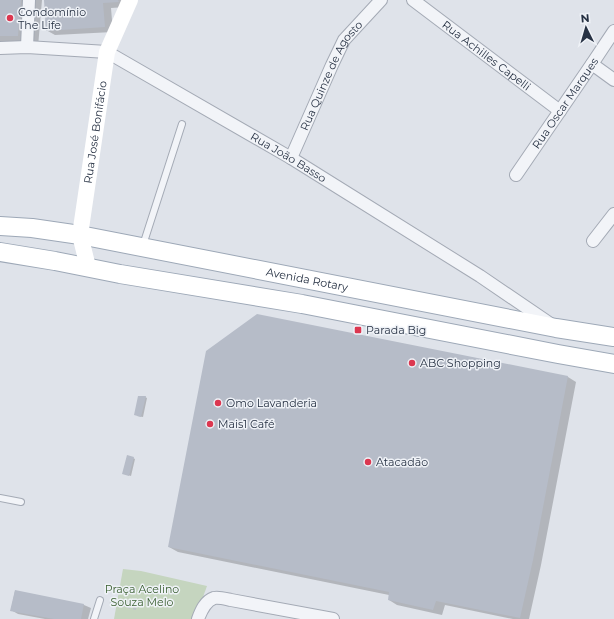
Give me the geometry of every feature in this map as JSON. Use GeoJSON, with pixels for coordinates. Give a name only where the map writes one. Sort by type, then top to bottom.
{"type":"FeatureCollection","features":[{"type":"Feature","properties":{"kind":"main road","name":"Avenida Rotary"},"geometry":{"type":"LineString","coordinates":[[0,226],[32,228],[80,235],[556,328],[614,337]]}},
{"type":"Feature","properties":{"kind":"main road"},"geometry":{"type":"LineString","coordinates":[[0,252],[120,274],[302,304],[611,365]]}},
{"type":"Feature","properties":{"kind":"street"},"geometry":{"type":"LineString","coordinates":[[26,47],[29,0]]}},
{"type":"Feature","properties":{"kind":"street","name":"Rua José Bonifácio"},"geometry":{"type":"LineString","coordinates":[[88,267],[80,235],[107,52],[130,0]]}},
{"type":"Feature","properties":{"kind":"street","name":"Rua Quinze de Agosto"},"geometry":{"type":"LineString","coordinates":[[291,158],[344,40],[381,0]]}},
{"type":"Feature","properties":{"kind":"street","name":"Rua Achilles Capelli"},"geometry":{"type":"LineString","coordinates":[[413,0],[560,111]]}},
{"type":"Feature","properties":{"kind":"street","name":"Rua Oscar Marques"},"geometry":{"type":"LineString","coordinates":[[516,175],[614,31]]}},
{"type":"Feature","properties":{"kind":"street","name":"Rua João Basso"},"geometry":{"type":"LineString","coordinates":[[0,48],[26,47],[107,52],[291,158],[480,276],[556,328]]}},
{"type":"Feature","properties":{"kind":"street"},"geometry":{"type":"LineString","coordinates":[[592,64],[614,80]]}},
{"type":"Feature","properties":{"kind":"street"},"geometry":{"type":"LineString","coordinates":[[593,241],[614,214]]}},
{"type":"Feature","properties":{"kind":"street"},"geometry":{"type":"LineString","coordinates":[[198,619],[204,605],[215,598],[333,619]]}},
{"type":"Feature","properties":{"kind":"lane"},"geometry":{"type":"LineString","coordinates":[[142,247],[182,124]]}},
{"type":"Feature","properties":{"kind":"lane"},"geometry":{"type":"LineString","coordinates":[[0,498],[21,502]]}},
{"type":"Feature","properties":{"kind":"lane"},"geometry":{"type":"LineString","coordinates":[[94,619],[100,600]]}},
{"type":"Feature","properties":{"kind":"path"},"geometry":{"type":"LineString","coordinates":[[110,602],[138,609]]}},
{"type":"Feature","properties":{"kind":"green space","name":"Praça Acelino Souza Melo"},"geometry":{"type":"Polygon","coordinates":[[[123,569],[141,571],[207,586],[195,619],[114,619],[123,569]]]}},
{"type":"Feature","properties":{"kind":"building","name":"Condomínio The Life"},"geometry":{"type":"Polygon","coordinates":[[[0,0],[21,0],[18,36],[0,36],[0,0]]]}},
{"type":"Feature","properties":{"kind":"building"},"geometry":{"type":"Polygon","coordinates":[[[44,0],[118,0],[119,2],[103,3],[105,27],[46,31],[44,0]]]}},
{"type":"Feature","properties":{"kind":"building","name":"Atacadão"},"geometry":{"type":"Polygon","coordinates":[[[257,314],[568,376],[533,560],[520,618],[436,601],[433,610],[388,600],[389,592],[168,547],[206,351],[257,314]]]}},
{"type":"Feature","properties":{"kind":"building"},"geometry":{"type":"Polygon","coordinates":[[[138,396],[146,396],[141,417],[134,415],[138,396]]]}},
{"type":"Feature","properties":{"kind":"building"},"geometry":{"type":"Polygon","coordinates":[[[127,455],[134,457],[129,476],[122,474],[127,455]]]}},
{"type":"Feature","properties":{"kind":"building"},"geometry":{"type":"Polygon","coordinates":[[[15,590],[84,604],[81,619],[54,619],[10,611],[15,590]]]}},
{"type":"Feature","properties":{"kind":"place","name":"Condomínio The Life"},"geometry":{"type":"Point","coordinates":[10,18]}},
{"type":"Feature","properties":{"kind":"place","name":"Parada Big"},"geometry":{"type":"Point","coordinates":[358,330]}},
{"type":"Feature","properties":{"kind":"place","name":"ABC Shopping"},"geometry":{"type":"Point","coordinates":[412,363]}},
{"type":"Feature","properties":{"kind":"place","name":"Omo Lavanderia"},"geometry":{"type":"Point","coordinates":[218,403]}},
{"type":"Feature","properties":{"kind":"place","name":"Mais1 Café"},"geometry":{"type":"Point","coordinates":[210,424]}},
{"type":"Feature","properties":{"kind":"place","name":"Atacadão"},"geometry":{"type":"Point","coordinates":[368,462]}}]}
